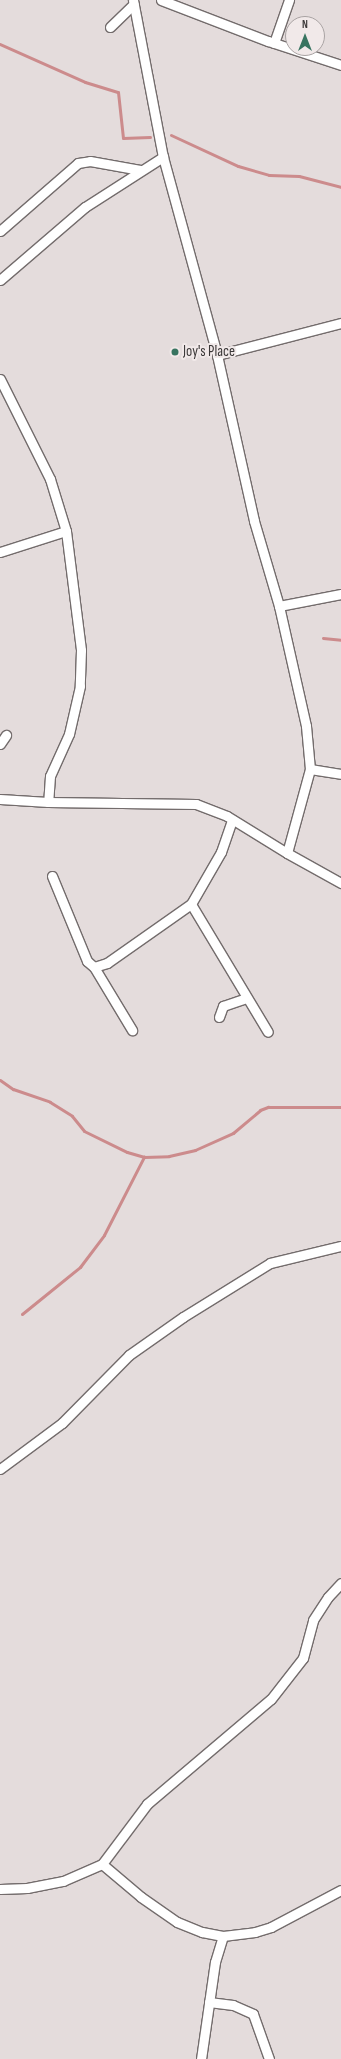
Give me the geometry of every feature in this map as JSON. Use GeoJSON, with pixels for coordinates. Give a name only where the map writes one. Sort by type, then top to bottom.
{"type":"FeatureCollection","features":[{"type":"Feature","properties":{"kind":"street"},"geometry":{"type":"LineString","coordinates":[[161,0],[274,43],[341,65]]}},
{"type":"Feature","properties":{"kind":"street"},"geometry":{"type":"LineString","coordinates":[[274,43],[289,0]]}},
{"type":"Feature","properties":{"kind":"street"},"geometry":{"type":"LineString","coordinates":[[110,27],[134,2]]}},
{"type":"Feature","properties":{"kind":"street"},"geometry":{"type":"LineString","coordinates":[[134,2],[163,157],[217,354],[254,521],[279,606],[306,726],[310,769],[287,853]]}},
{"type":"Feature","properties":{"kind":"street"},"geometry":{"type":"LineString","coordinates":[[0,280],[81,211],[140,170],[163,157]]}},
{"type":"Feature","properties":{"kind":"street"},"geometry":{"type":"LineString","coordinates":[[0,231],[33,205],[73,165],[90,161],[140,170]]}},
{"type":"Feature","properties":{"kind":"street"},"geometry":{"type":"LineString","coordinates":[[217,354],[341,323]]}},
{"type":"Feature","properties":{"kind":"street"},"geometry":{"type":"LineString","coordinates":[[0,379],[50,479],[66,531],[81,650],[80,686],[69,734],[50,776],[48,802]]}},
{"type":"Feature","properties":{"kind":"street"},"geometry":{"type":"LineString","coordinates":[[0,552],[66,531]]}},
{"type":"Feature","properties":{"kind":"street"},"geometry":{"type":"LineString","coordinates":[[279,606],[341,594]]}},
{"type":"Feature","properties":{"kind":"street"},"geometry":{"type":"LineString","coordinates":[[0,744],[6,735]]}},
{"type":"Feature","properties":{"kind":"street"},"geometry":{"type":"LineString","coordinates":[[310,769],[341,774]]}},
{"type":"Feature","properties":{"kind":"street"},"geometry":{"type":"LineString","coordinates":[[0,799],[48,802],[196,804],[232,820],[341,883]]}},
{"type":"Feature","properties":{"kind":"street"},"geometry":{"type":"LineString","coordinates":[[94,967],[107,963],[191,904],[221,852],[232,820]]}},
{"type":"Feature","properties":{"kind":"street"},"geometry":{"type":"LineString","coordinates":[[52,876],[87,961],[94,967],[132,1030]]}},
{"type":"Feature","properties":{"kind":"street"},"geometry":{"type":"LineString","coordinates":[[191,904],[246,998],[268,1032]]}},
{"type":"Feature","properties":{"kind":"street"},"geometry":{"type":"LineString","coordinates":[[219,1017],[223,1006],[246,998]]}},
{"type":"Feature","properties":{"kind":"street"},"geometry":{"type":"LineString","coordinates":[[0,1469],[62,1423],[128,1355],[183,1317],[270,1263],[341,1246]]}},
{"type":"Feature","properties":{"kind":"street"},"geometry":{"type":"LineString","coordinates":[[0,1889],[27,1888],[63,1881],[102,1864],[147,1804],[271,1699],[303,1658],[313,1620],[328,1597],[341,1583]]}},
{"type":"Feature","properties":{"kind":"street"},"geometry":{"type":"LineString","coordinates":[[102,1864],[141,1897],[177,1922],[202,1932],[224,1936],[255,1932],[271,1927],[341,1890]]}},
{"type":"Feature","properties":{"kind":"street"},"geometry":{"type":"LineString","coordinates":[[201,2059],[215,1962],[224,1936]]}},
{"type":"Feature","properties":{"kind":"street"},"geometry":{"type":"LineString","coordinates":[[209,2002],[233,2006],[253,2014],[268,2059]]}},
{"type":"Feature","properties":{"kind":"waterway"},"geometry":{"type":"LineString","coordinates":[[0,44],[85,82],[118,92],[123,138],[150,137]]}},
{"type":"Feature","properties":{"kind":"waterway"},"geometry":{"type":"LineString","coordinates":[[171,135],[238,166],[269,175],[299,176],[341,187]]}},
{"type":"Feature","properties":{"kind":"waterway"},"geometry":{"type":"LineString","coordinates":[[323,638],[341,640]]}},
{"type":"Feature","properties":{"kind":"waterway"},"geometry":{"type":"LineString","coordinates":[[0,1080],[13,1089],[50,1102],[72,1116],[84,1131],[127,1152],[144,1157],[169,1156],[195,1150],[233,1133],[260,1110],[268,1107],[341,1107]]}},
{"type":"Feature","properties":{"kind":"waterway"},"geometry":{"type":"LineString","coordinates":[[22,1314],[80,1267],[104,1235],[144,1157]]}},
{"type":"Feature","properties":{"kind":"place","name":"Joy's Place"},"geometry":{"type":"Point","coordinates":[175,352]}}]}
